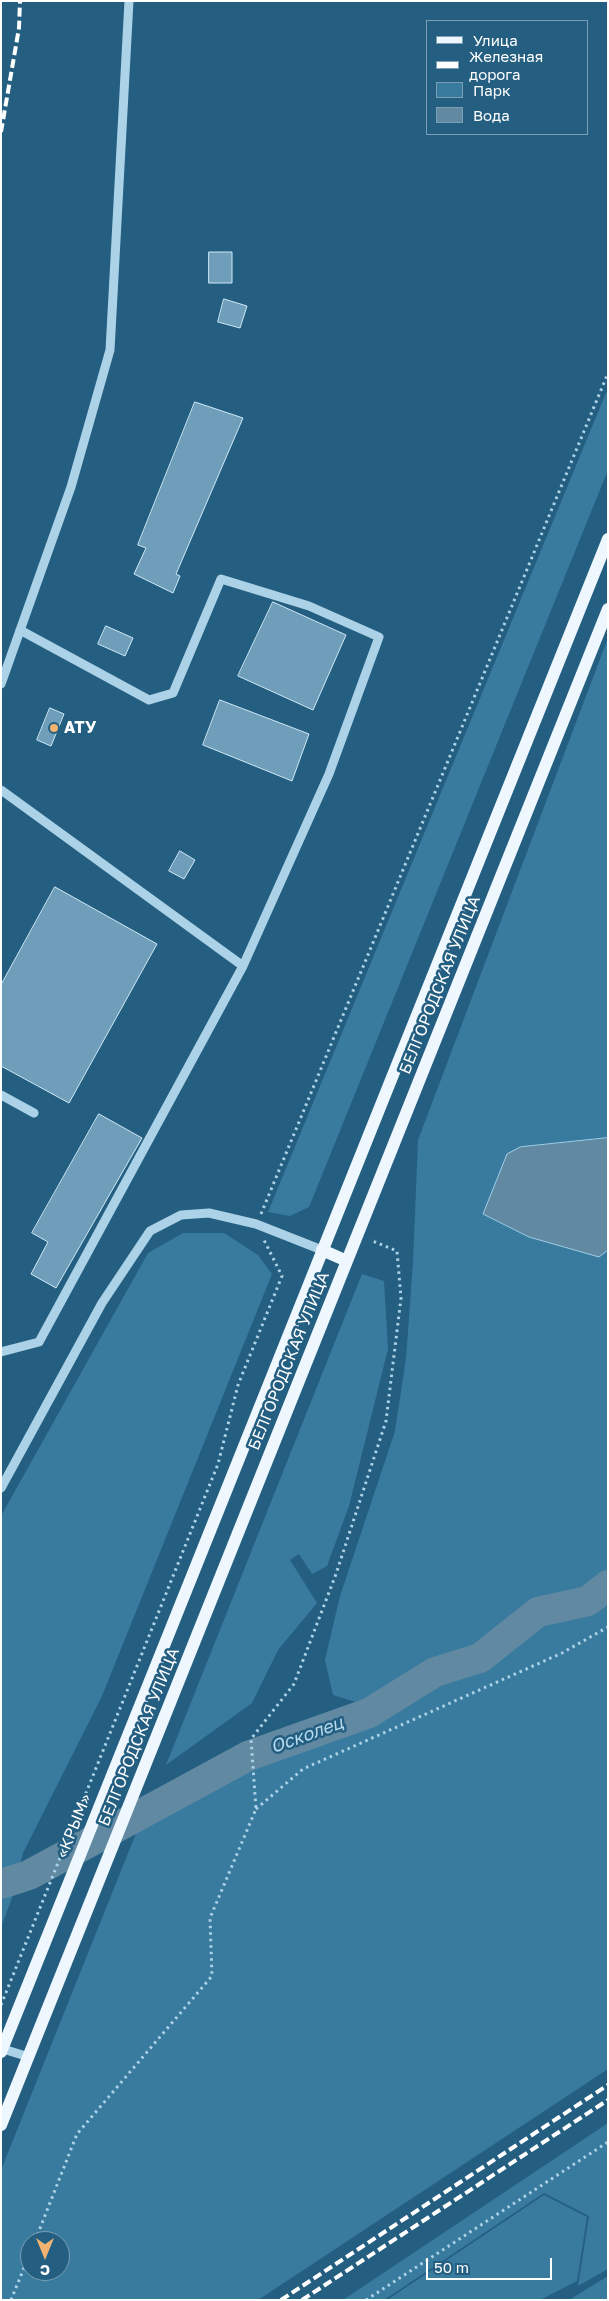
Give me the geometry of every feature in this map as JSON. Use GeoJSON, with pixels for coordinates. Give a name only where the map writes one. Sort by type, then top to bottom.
{"type":"FeatureCollection","features":[{"type":"Feature","properties":{"kind":"main road","name":"БЕЛГОРОДСКАЯ УЛИЦА"},"geometry":{"type":"LineString","coordinates":[[151,1676],[608,539]]}},
{"type":"Feature","properties":{"kind":"main road","name":"БЕЛГОРОДСКАЯ УЛИЦА"},"geometry":{"type":"LineString","coordinates":[[1,2126],[608,609]]}},
{"type":"Feature","properties":{"kind":"main road"},"geometry":{"type":"LineString","coordinates":[[322,1250],[347,1261]]}},
{"type":"Feature","properties":{"kind":"main road","name":"«КРЫМ»"},"geometry":{"type":"LineString","coordinates":[[2,2050],[151,1676]]}},
{"type":"Feature","properties":{"kind":"lane"},"geometry":{"type":"LineString","coordinates":[[1,684],[71,487],[110,350],[129,1]]}},
{"type":"Feature","properties":{"kind":"lane"},"geometry":{"type":"LineString","coordinates":[[1,1352],[39,1342],[243,966],[329,774],[378,637],[309,606],[222,579],[173,693],[149,700],[20,630]]}},
{"type":"Feature","properties":{"kind":"lane"},"geometry":{"type":"LineString","coordinates":[[1,790],[243,966]]}},
{"type":"Feature","properties":{"kind":"lane"},"geometry":{"type":"LineString","coordinates":[[1,1096],[34,1114]]}},
{"type":"Feature","properties":{"kind":"lane"},"geometry":{"type":"LineString","coordinates":[[1,1488],[102,1303],[150,1231],[181,1215],[209,1213],[256,1224],[322,1250]]}},
{"type":"Feature","properties":{"kind":"lane"},"geometry":{"type":"LineString","coordinates":[[2,2050],[29,2058]]}},
{"type":"Feature","properties":{"kind":"path"},"geometry":{"type":"LineString","coordinates":[[1,2005],[218,1464],[238,1385],[282,1276],[256,1224],[608,373]]}},
{"type":"Feature","properties":{"kind":"path"},"geometry":{"type":"LineString","coordinates":[[256,1809],[251,1740],[294,1684],[336,1574],[386,1421],[401,1298],[398,1251],[357,1234]]}},
{"type":"Feature","properties":{"kind":"path"},"geometry":{"type":"LineString","coordinates":[[39,2231],[77,2134],[212,1976],[210,1918],[256,1809],[303,1769],[562,1653],[608,1627]]}},
{"type":"Feature","properties":{"kind":"path"},"geometry":{"type":"LineString","coordinates":[[366,2300],[608,2142]]}},
{"type":"Feature","properties":{"kind":"path"},"geometry":{"type":"LineString","coordinates":[[11,2300],[20,2278]]}},
{"type":"Feature","properties":{"kind":"green space"},"geometry":{"type":"Polygon","coordinates":[[[608,388],[608,470],[309,1207],[290,1216],[268,1212],[608,388]]]}},
{"type":"Feature","properties":{"kind":"green space"},"geometry":{"type":"Polygon","coordinates":[[[608,638],[608,1138],[520,1147],[483,1214],[529,1237],[599,1257],[608,1250],[608,1571],[582,1590],[538,1601],[479,1648],[419,1668],[362,1704],[333,1695],[325,1660],[340,1596],[395,1431],[406,1358],[413,1263],[418,1140],[608,638]]]}},
{"type":"Feature","properties":{"kind":"green space"},"geometry":{"type":"Polygon","coordinates":[[[183,1233],[224,1233],[258,1255],[272,1274],[102,1696],[23,1853],[12,1898],[1,1927],[1,1516],[148,1253],[183,1233]]]}},
{"type":"Feature","properties":{"kind":"green space"},"geometry":{"type":"Polygon","coordinates":[[[362,1274],[384,1281],[388,1349],[349,1506],[327,1566],[312,1574],[299,1554],[290,1560],[317,1603],[278,1650],[252,1703],[166,1765],[362,1274]]]}},
{"type":"Feature","properties":{"kind":"green space"},"geometry":{"type":"Polygon","coordinates":[[[608,1592],[608,2069],[258,2300],[1,2300],[1,2170],[143,1816],[155,1812],[250,1759],[371,1716],[438,1675],[475,1667],[538,1617],[589,1608],[593,1602],[608,1592]]]}},
{"type":"Feature","properties":{"kind":"green space"},"geometry":{"type":"Polygon","coordinates":[[[608,2123],[608,2269],[578,2286],[589,2216],[544,2193],[384,2300],[343,2300],[608,2123]]]}},
{"type":"Feature","properties":{"kind":"green space"},"geometry":{"type":"Polygon","coordinates":[[[544,2195],[587,2217],[577,2281],[540,2300],[387,2300],[544,2195]]]}},
{"type":"Feature","properties":{"kind":"green space"},"geometry":{"type":"Polygon","coordinates":[[[608,2276],[608,2300],[569,2300],[608,2276]]]}},
{"type":"Feature","properties":{"kind":"water"},"geometry":{"type":"Polygon","coordinates":[[[608,1138],[608,1250],[599,1257],[529,1237],[483,1214],[507,1154],[520,1147],[608,1138]]]}},
{"type":"Feature","properties":{"kind":"building"},"geometry":{"type":"Polygon","coordinates":[[[209,252],[232,252],[232,283],[209,283],[209,252]]]}},
{"type":"Feature","properties":{"kind":"building"},"geometry":{"type":"Polygon","coordinates":[[[224,299],[247,306],[240,328],[218,322],[224,299]]]}},
{"type":"Feature","properties":{"kind":"building"},"geometry":{"type":"Polygon","coordinates":[[[195,402],[243,418],[176,574],[180,576],[173,593],[134,574],[146,548],[138,545],[195,402]]]}},
{"type":"Feature","properties":{"kind":"building"},"geometry":{"type":"Polygon","coordinates":[[[273,602],[346,635],[313,710],[238,676],[273,602]]]}},
{"type":"Feature","properties":{"kind":"building"},"geometry":{"type":"Polygon","coordinates":[[[106,626],[133,638],[125,656],[98,644],[106,626]]]}},
{"type":"Feature","properties":{"kind":"building"},"geometry":{"type":"Polygon","coordinates":[[[220,700],[309,734],[292,781],[203,745],[220,700]]]}},
{"type":"Feature","properties":{"kind":"building"},"geometry":{"type":"Polygon","coordinates":[[[50,708],[64,714],[51,746],[37,740],[50,708]]]}},
{"type":"Feature","properties":{"kind":"building"},"geometry":{"type":"Polygon","coordinates":[[[180,851],[195,860],[184,879],[169,871],[180,851]]]}},
{"type":"Feature","properties":{"kind":"building"},"geometry":{"type":"Polygon","coordinates":[[[55,887],[157,944],[69,1103],[1,1066],[1,985],[55,887]]]}},
{"type":"Feature","properties":{"kind":"building"},"geometry":{"type":"Polygon","coordinates":[[[99,1114],[142,1138],[56,1288],[31,1274],[48,1242],[32,1233],[99,1114]]]}},
{"type":"Feature","properties":{"kind":"waterway","name":"Осколец"},"geometry":{"type":"LineString","coordinates":[[1,1884],[29,1875],[248,1756],[369,1713],[435,1672],[480,1658],[538,1612],[588,1601],[608,1585]]}},
{"type":"Feature","properties":{"kind":"railway"},"geometry":{"type":"LineString","coordinates":[[1,132],[19,28],[20,1]]}},
{"type":"Feature","properties":{"kind":"railway"},"geometry":{"type":"LineString","coordinates":[[281,2300],[608,2085]]}},
{"type":"Feature","properties":{"kind":"railway"},"geometry":{"type":"LineString","coordinates":[[302,2300],[608,2100]]}},
{"type":"Feature","properties":{"kind":"place","name":"АТУ"},"geometry":{"type":"Point","coordinates":[54,728]}}]}
